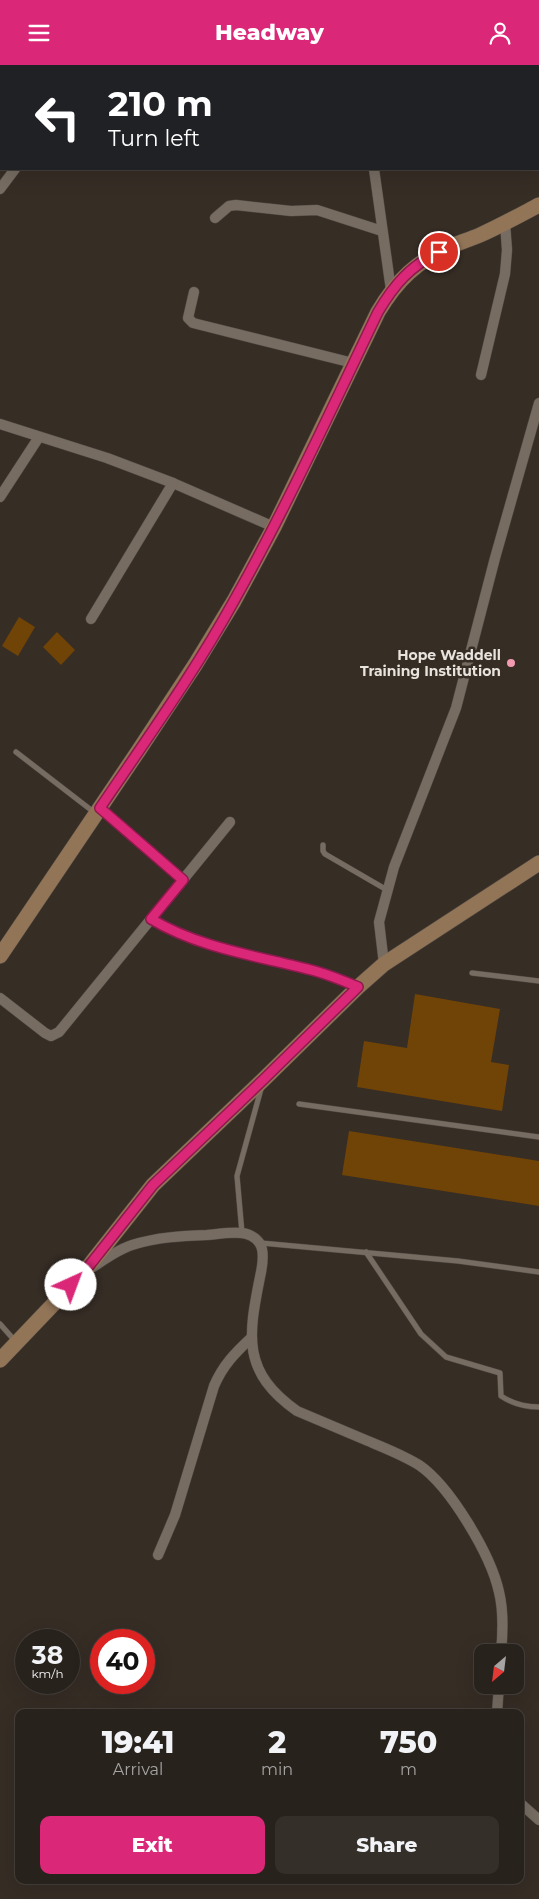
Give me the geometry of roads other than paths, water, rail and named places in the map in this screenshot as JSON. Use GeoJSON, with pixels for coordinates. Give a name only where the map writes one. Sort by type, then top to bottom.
{"type":"FeatureCollection","features":[{"type":"Feature","properties":{"kind":"street"},"geometry":{"type":"LineString","coordinates":[[0,189],[14,170]]}},
{"type":"Feature","properties":{"kind":"street"},"geometry":{"type":"LineString","coordinates":[[374,170],[390,290]]}},
{"type":"Feature","properties":{"kind":"street"},"geometry":{"type":"LineString","coordinates":[[215,218],[229,206],[236,205],[291,211],[317,210],[382,231]]}},
{"type":"Feature","properties":{"kind":"street"},"geometry":{"type":"LineString","coordinates":[[0,956],[195,665],[234,601],[274,527],[390,290],[427,258],[536,209]]}},
{"type":"Feature","properties":{"kind":"street"},"geometry":{"type":"LineString","coordinates":[[482,375],[504,274],[507,250],[505,223]]}},
{"type":"Feature","properties":{"kind":"street"},"geometry":{"type":"LineString","coordinates":[[194,292],[188,318],[193,323],[353,363]]}},
{"type":"Feature","properties":{"kind":"street"},"geometry":{"type":"LineString","coordinates":[[384,964],[379,922],[394,867],[456,708],[495,558],[539,403]]}},
{"type":"Feature","properties":{"kind":"street"},"geometry":{"type":"LineString","coordinates":[[0,424],[107,458],[173,483],[274,527]]}},
{"type":"Feature","properties":{"kind":"street"},"geometry":{"type":"LineString","coordinates":[[0,497],[39,437]]}},
{"type":"Feature","properties":{"kind":"street"},"geometry":{"type":"LineString","coordinates":[[91,619],[173,483]]}},
{"type":"Feature","properties":{"kind":"street"},"geometry":{"type":"LineString","coordinates":[[98,811],[183,880]]}},
{"type":"Feature","properties":{"kind":"street"},"geometry":{"type":"LineString","coordinates":[[0,998],[45,1033],[51,1036],[59,1032],[230,822]]}},
{"type":"Feature","properties":{"kind":"street"},"geometry":{"type":"LineString","coordinates":[[0,1360],[85,1271],[153,1185],[358,987],[384,964],[539,863]]}},
{"type":"Feature","properties":{"kind":"street"},"geometry":{"type":"LineString","coordinates":[[151,919],[170,930],[208,945],[317,972],[358,987]]}},
{"type":"Feature","properties":{"kind":"street"},"geometry":{"type":"LineString","coordinates":[[85,1271],[130,1245],[159,1238],[242,1233],[256,1238],[262,1250],[262,1271],[252,1319],[251,1338],[254,1357],[261,1374],[271,1389],[297,1411],[393,1451],[419,1465],[436,1479],[461,1511],[487,1560],[499,1590],[503,1609],[501,1644]]}},
{"type":"Feature","properties":{"kind":"street"},"geometry":{"type":"LineString","coordinates":[[158,1555],[175,1515],[217,1379],[228,1359],[251,1338]]}},
{"type":"Feature","properties":{"kind":"street"},"geometry":{"type":"LineString","coordinates":[[497,1709],[498,1694]]}},
{"type":"Feature","properties":{"kind":"street"},"geometry":{"type":"LineString","coordinates":[[524,1807],[539,1820]]}},
{"type":"Feature","properties":{"kind":"lane"},"geometry":{"type":"LineString","coordinates":[[16,752],[98,811]]}},
{"type":"Feature","properties":{"kind":"lane"},"geometry":{"type":"LineString","coordinates":[[324,845],[323,851],[325,854],[388,890]]}},
{"type":"Feature","properties":{"kind":"lane"},"geometry":{"type":"LineString","coordinates":[[472,973],[539,981]]}},
{"type":"Feature","properties":{"kind":"lane"},"geometry":{"type":"LineString","coordinates":[[242,1233],[237,1176],[263,1080]]}},
{"type":"Feature","properties":{"kind":"lane"},"geometry":{"type":"LineString","coordinates":[[299,1104],[539,1137]]}},
{"type":"Feature","properties":{"kind":"lane"},"geometry":{"type":"LineString","coordinates":[[260,1243],[458,1261],[539,1272]]}},
{"type":"Feature","properties":{"kind":"lane"},"geometry":{"type":"LineString","coordinates":[[366,1252],[421,1334],[446,1357],[500,1373],[500,1396],[516,1404],[527,1407],[539,1407]]}},
{"type":"Feature","properties":{"kind":"lane"},"geometry":{"type":"LineString","coordinates":[[0,1325],[17,1343]]}},
{"type":"Feature","properties":{"kind":"place","name":"Hope Waddell Training Institution"},"geometry":{"type":"Point","coordinates":[511,663]}}]}
